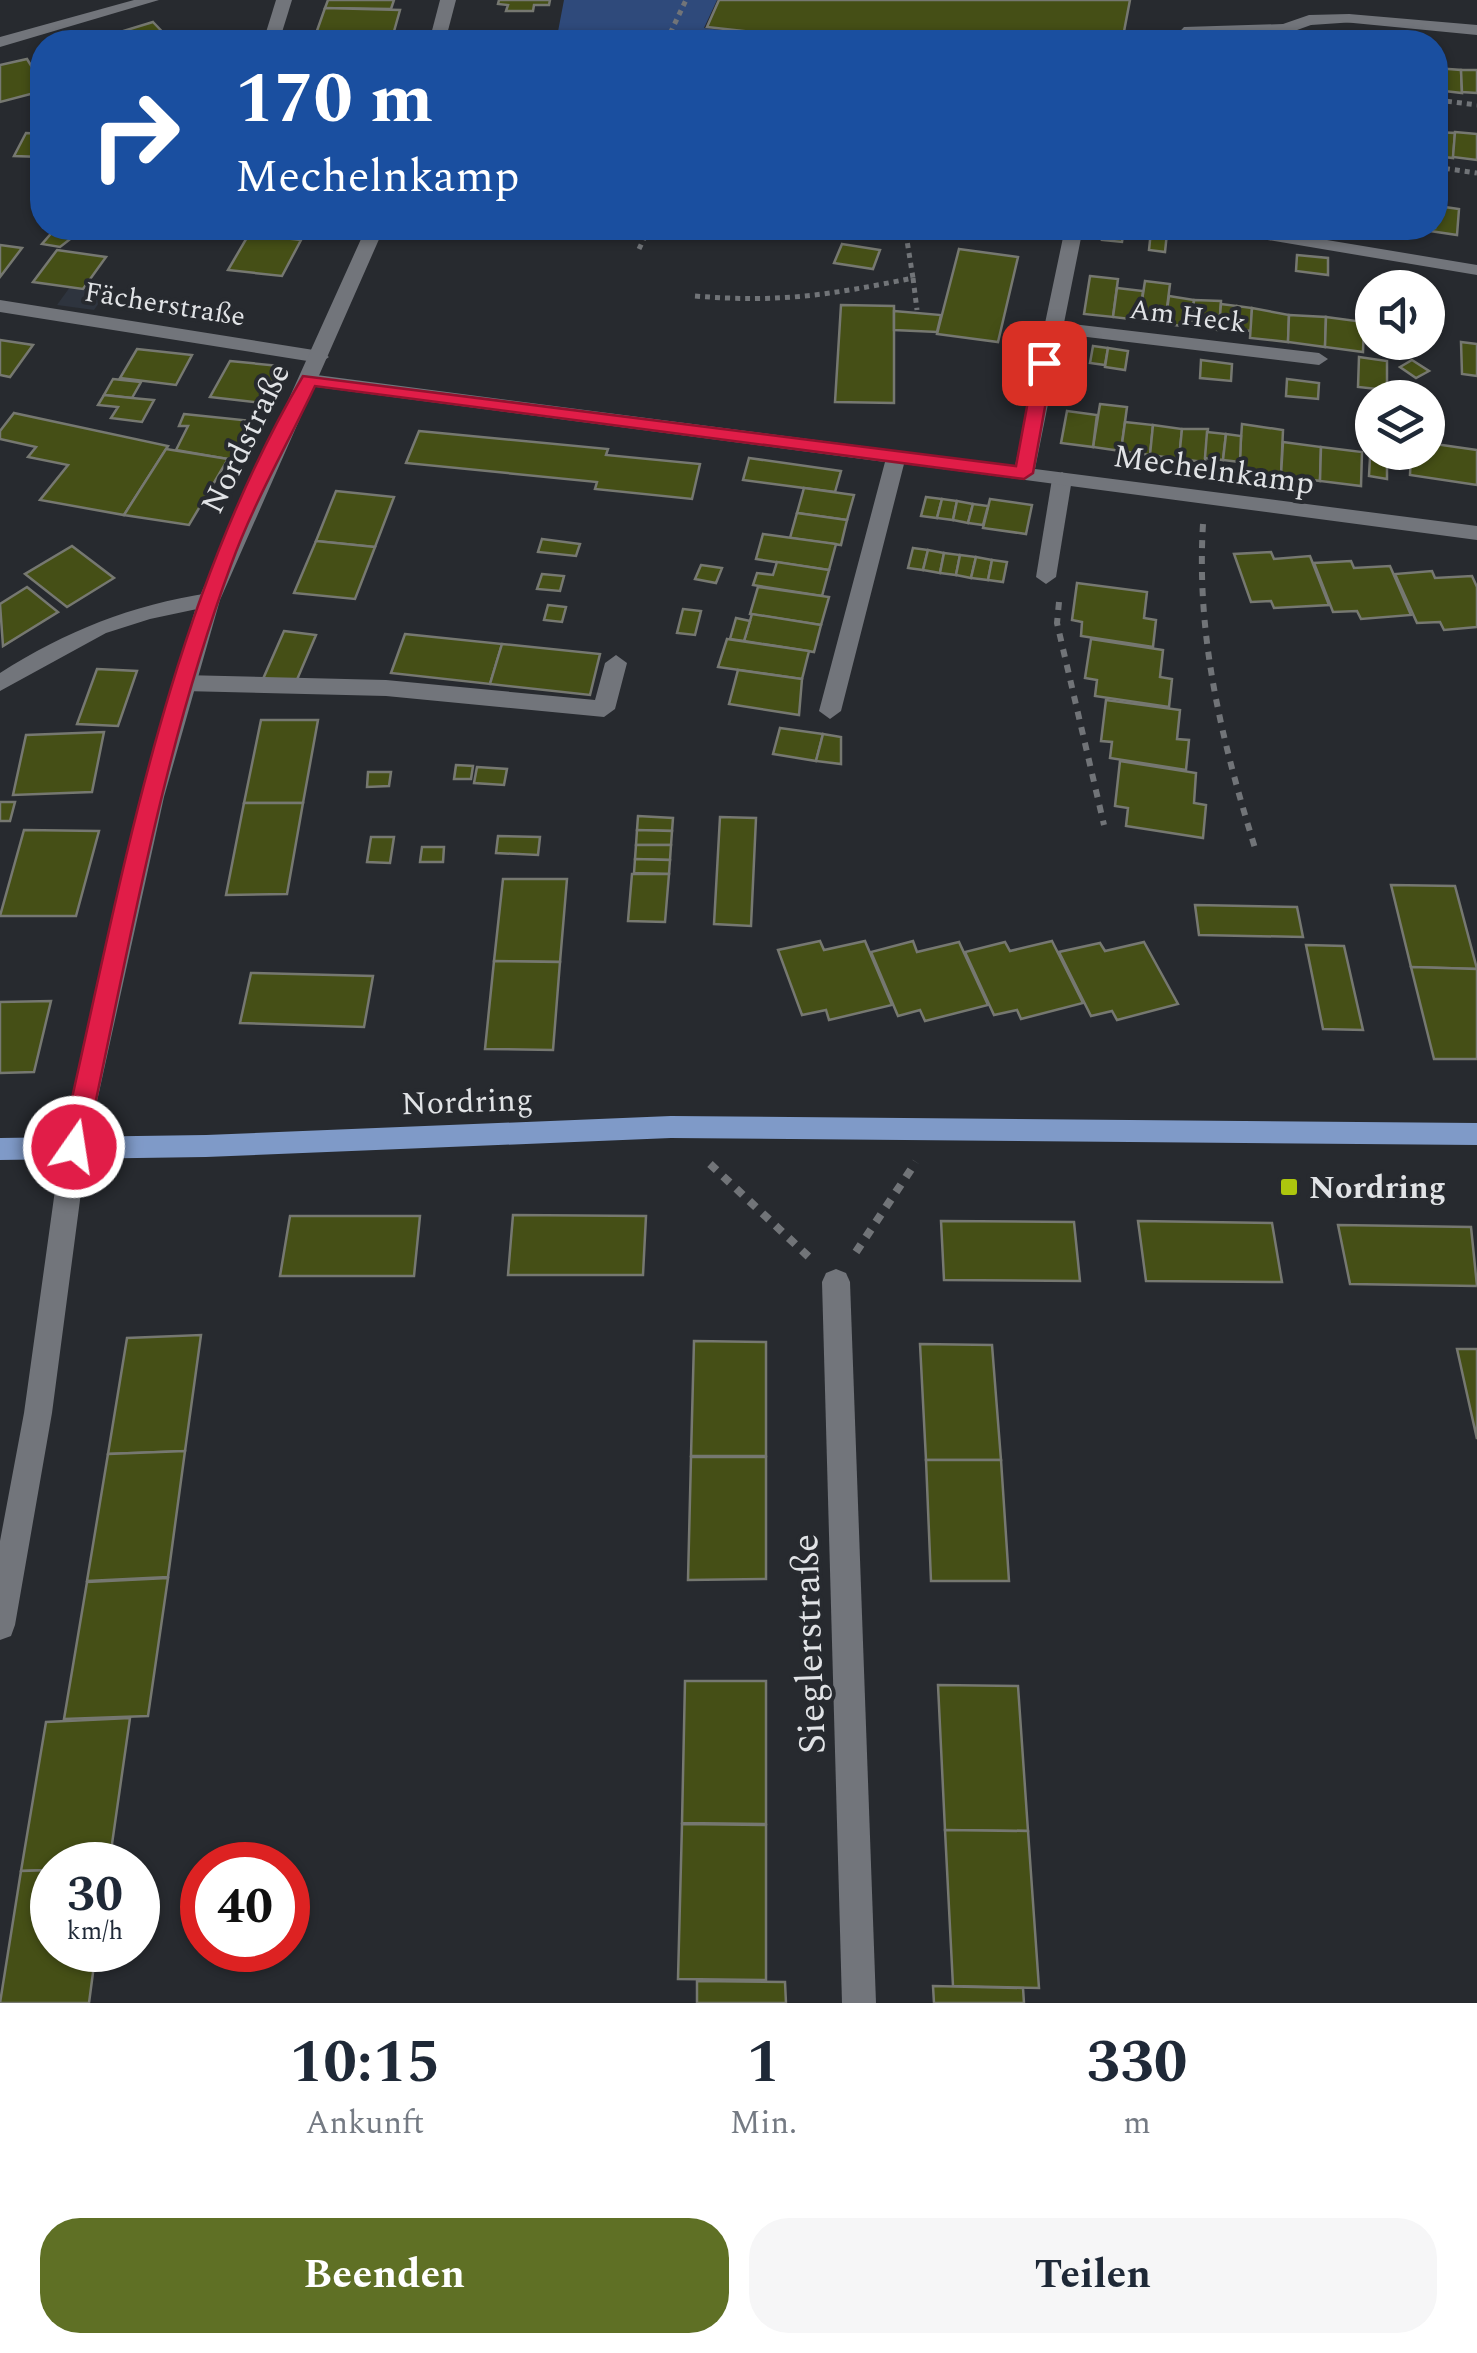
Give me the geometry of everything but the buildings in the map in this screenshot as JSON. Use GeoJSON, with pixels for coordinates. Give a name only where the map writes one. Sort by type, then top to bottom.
{"type":"FeatureCollection","features":[{"type":"Feature","properties":{"kind":"main road","name":"Nordring"},"geometry":{"type":"LineString","coordinates":[[0,1149],[206,1146],[671,1127],[1477,1134]]}},
{"type":"Feature","properties":{"kind":"street"},"geometry":{"type":"LineString","coordinates":[[43,30],[151,0]]}},
{"type":"Feature","properties":{"kind":"street"},"geometry":{"type":"LineString","coordinates":[[275,30],[284,0]]}},
{"type":"Feature","properties":{"kind":"street"},"geometry":{"type":"LineString","coordinates":[[440,30],[448,0]]}},
{"type":"Feature","properties":{"kind":"street"},"geometry":{"type":"LineString","coordinates":[[1232,30],[1350,19],[1477,30]]}},
{"type":"Feature","properties":{"kind":"street"},"geometry":{"type":"LineString","coordinates":[[0,42],[30,34]]}},
{"type":"Feature","properties":{"kind":"street","name":"Nordstraße"},"geometry":{"type":"LineString","coordinates":[[0,1624],[38,1412],[74,1147],[152,796],[223,560],[320,357],[370,240]]}},
{"type":"Feature","properties":{"kind":"street"},"geometry":{"type":"LineString","coordinates":[[1024,473],[1050,326],[1071,240]]}},
{"type":"Feature","properties":{"kind":"street"},"geometry":{"type":"LineString","coordinates":[[1298,240],[1477,270]]}},
{"type":"Feature","properties":{"kind":"street","name":"Fächerstraße"},"geometry":{"type":"LineString","coordinates":[[0,306],[320,357]]}},
{"type":"Feature","properties":{"kind":"street","name":"Am Heck"},"geometry":{"type":"LineString","coordinates":[[1050,326],[1319,359]]}},
{"type":"Feature","properties":{"kind":"street","name":"Mechelnkamp"},"geometry":{"type":"LineString","coordinates":[[309,380],[898,454],[1477,534]]}},
{"type":"Feature","properties":{"kind":"street"},"geometry":{"type":"LineString","coordinates":[[830,711],[898,454]]}},
{"type":"Feature","properties":{"kind":"street"},"geometry":{"type":"LineString","coordinates":[[1046,577],[1062,479]]}},
{"type":"Feature","properties":{"kind":"street"},"geometry":{"type":"LineString","coordinates":[[0,683],[75,636],[147,608],[209,600]]}},
{"type":"Feature","properties":{"kind":"street"},"geometry":{"type":"LineString","coordinates":[[184,683],[386,688],[604,708],[616,663]]}},
{"type":"Feature","properties":{"kind":"street","name":"Sieglerstraße"},"geometry":{"type":"LineString","coordinates":[[836,1282],[859,2003]]}},
{"type":"Feature","properties":{"kind":"path"},"geometry":{"type":"LineString","coordinates":[[672,30],[686,0]]}},
{"type":"Feature","properties":{"kind":"path"},"geometry":{"type":"LineString","coordinates":[[1448,101],[1477,105]]}},
{"type":"Feature","properties":{"kind":"path"},"geometry":{"type":"LineString","coordinates":[[1448,169],[1477,173]]}},
{"type":"Feature","properties":{"kind":"path"},"geometry":{"type":"LineString","coordinates":[[639,249],[643,240]]}},
{"type":"Feature","properties":{"kind":"path"},"geometry":{"type":"LineString","coordinates":[[907,240],[917,310]]}},
{"type":"Feature","properties":{"kind":"path"},"geometry":{"type":"LineString","coordinates":[[695,296],[780,301],[913,278]]}},
{"type":"Feature","properties":{"kind":"path"},"geometry":{"type":"LineString","coordinates":[[1205,498],[1200,617],[1224,750],[1256,848]]}},
{"type":"Feature","properties":{"kind":"path"},"geometry":{"type":"LineString","coordinates":[[1046,577],[1062,580],[1057,622],[1104,825]]}},
{"type":"Feature","properties":{"kind":"path"},"geometry":{"type":"LineString","coordinates":[[671,1127],[836,1282],[936,1132]]}},
{"type":"Feature","properties":{"kind":"shaded area"},"geometry":{"type":"Polygon","coordinates":[[[564,0],[717,0],[704,28],[722,30],[558,30],[564,0]]]}},
{"type":"Feature","properties":{"kind":"shaded area"},"geometry":{"type":"Polygon","coordinates":[[[89,281],[112,284],[94,310],[57,305],[70,287],[89,281]]]}},
{"type":"Feature","properties":{"kind":"place","name":"Nordring"},"geometry":{"type":"Point","coordinates":[1289,1187]}},
{"type":"Feature","properties":{"kind":"route"},"geometry":{"type":"LineString","coordinates":[[74,1147],[152,796],[209,600],[223,560],[309,380],[1024,473],[1044,363]]}}]}
